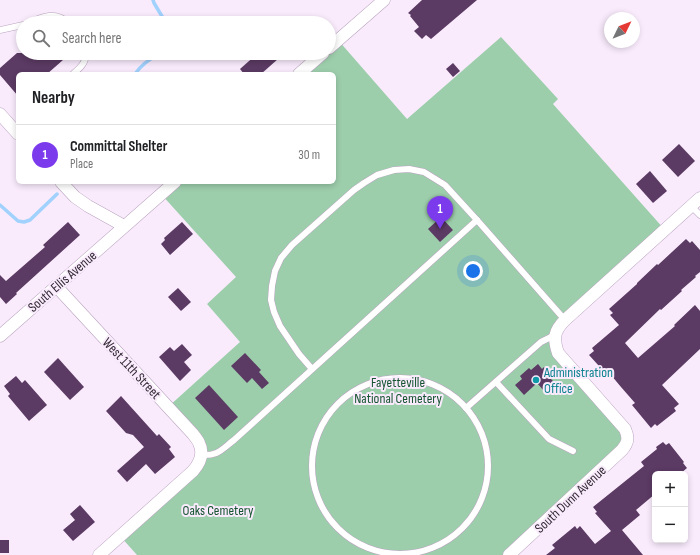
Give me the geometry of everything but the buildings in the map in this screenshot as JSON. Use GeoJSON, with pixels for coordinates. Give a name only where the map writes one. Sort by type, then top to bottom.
{"type":"FeatureCollection","features":[{"type":"Feature","properties":{"kind":"street"},"geometry":{"type":"LineString","coordinates":[[336,42],[384,0]]}},
{"type":"Feature","properties":{"kind":"street"},"geometry":{"type":"LineString","coordinates":[[301,72],[315,60]]}},
{"type":"Feature","properties":{"kind":"street"},"geometry":{"type":"LineString","coordinates":[[0,114],[16,132]]}},
{"type":"Feature","properties":{"kind":"street"},"geometry":{"type":"LineString","coordinates":[[63,184],[75,197],[88,206],[124,226]]}},
{"type":"Feature","properties":{"kind":"street","name":"South Ellis Avenue"},"geometry":{"type":"LineString","coordinates":[[0,336],[173,184]]}},
{"type":"Feature","properties":{"kind":"street"},"geometry":{"type":"LineString","coordinates":[[555,334],[558,327],[565,320],[696,202]]}},
{"type":"Feature","properties":{"kind":"street","name":"West 11th Street"},"geometry":{"type":"LineString","coordinates":[[56,286],[194,434],[200,443],[201,455]]}},
{"type":"Feature","properties":{"kind":"street","name":"South Dunn Avenue"},"geometry":{"type":"LineString","coordinates":[[509,555],[622,450],[628,441],[628,435],[625,429],[558,353],[555,344],[555,334]]}},
{"type":"Feature","properties":{"kind":"street"},"geometry":{"type":"LineString","coordinates":[[99,555],[193,471],[199,464],[201,455]]}},
{"type":"Feature","properties":{"kind":"lane"},"geometry":{"type":"LineString","coordinates":[[0,30],[16,27]]}},
{"type":"Feature","properties":{"kind":"lane"},"geometry":{"type":"LineString","coordinates":[[75,72],[85,60]]}},
{"type":"Feature","properties":{"kind":"lane"},"geometry":{"type":"LineString","coordinates":[[312,369],[299,354],[280,326],[274,312],[271,300],[275,271],[281,258],[292,245],[354,190],[377,175],[394,170],[409,169],[424,172],[444,185],[478,220],[565,320]]}},
{"type":"Feature","properties":{"kind":"lane"},"geometry":{"type":"LineString","coordinates":[[696,202],[700,215]]}},
{"type":"Feature","properties":{"kind":"lane"},"geometry":{"type":"LineString","coordinates":[[201,455],[210,455],[219,452],[234,440],[478,220]]}},
{"type":"Feature","properties":{"kind":"lane"},"geometry":{"type":"LineString","coordinates":[[466,408],[541,342],[555,334]]}},
{"type":"Feature","properties":{"kind":"lane"},"geometry":{"type":"LineString","coordinates":[[390,378],[407,378],[424,381],[441,388],[455,397],[466,408],[478,424],[484,440],[488,457],[488,475],[485,492],[478,508],[469,522],[456,535],[442,544],[426,551],[409,554],[392,554],[374,551],[358,544],[331,522],[322,508],[315,492],[312,475],[312,458],[315,441],[321,426],[330,411],[343,398],[357,388],[373,382],[390,378]]}},
{"type":"Feature","properties":{"kind":"lane"},"geometry":{"type":"LineString","coordinates":[[496,382],[549,439],[574,451]]}},
{"type":"Feature","properties":{"kind":"green space","name":"Fayetteville National Cemetery"},"geometry":{"type":"Polygon","coordinates":[[[501,37],[558,99],[553,104],[665,230],[565,320],[555,344],[628,441],[509,555],[137,555],[120,536],[201,455],[168,407],[240,342],[207,304],[236,277],[161,194],[173,184],[336,184],[336,72],[301,72],[315,60],[336,60],[336,42],[338,40],[407,119],[501,37]]]}},
{"type":"Feature","properties":{"kind":"waterway"},"geometry":{"type":"LineString","coordinates":[[153,0],[162,16]]}},
{"type":"Feature","properties":{"kind":"waterway"},"geometry":{"type":"LineString","coordinates":[[137,72],[149,60]]}},
{"type":"Feature","properties":{"kind":"waterway"},"geometry":{"type":"LineString","coordinates":[[0,205],[18,221],[24,222],[30,220],[57,194]]}},
{"type":"Feature","properties":{"kind":"place","name":"Committal Shelter"},"geometry":{"type":"Point","coordinates":[440,229]}},
{"type":"Feature","properties":{"kind":"place","name":"Administration Office"},"geometry":{"type":"Point","coordinates":[536,380]}},
{"type":"Feature","properties":{"kind":"park label","name":"Oaks Cemetery"},"geometry":{"type":"Point","coordinates":[218,510]}}]}
